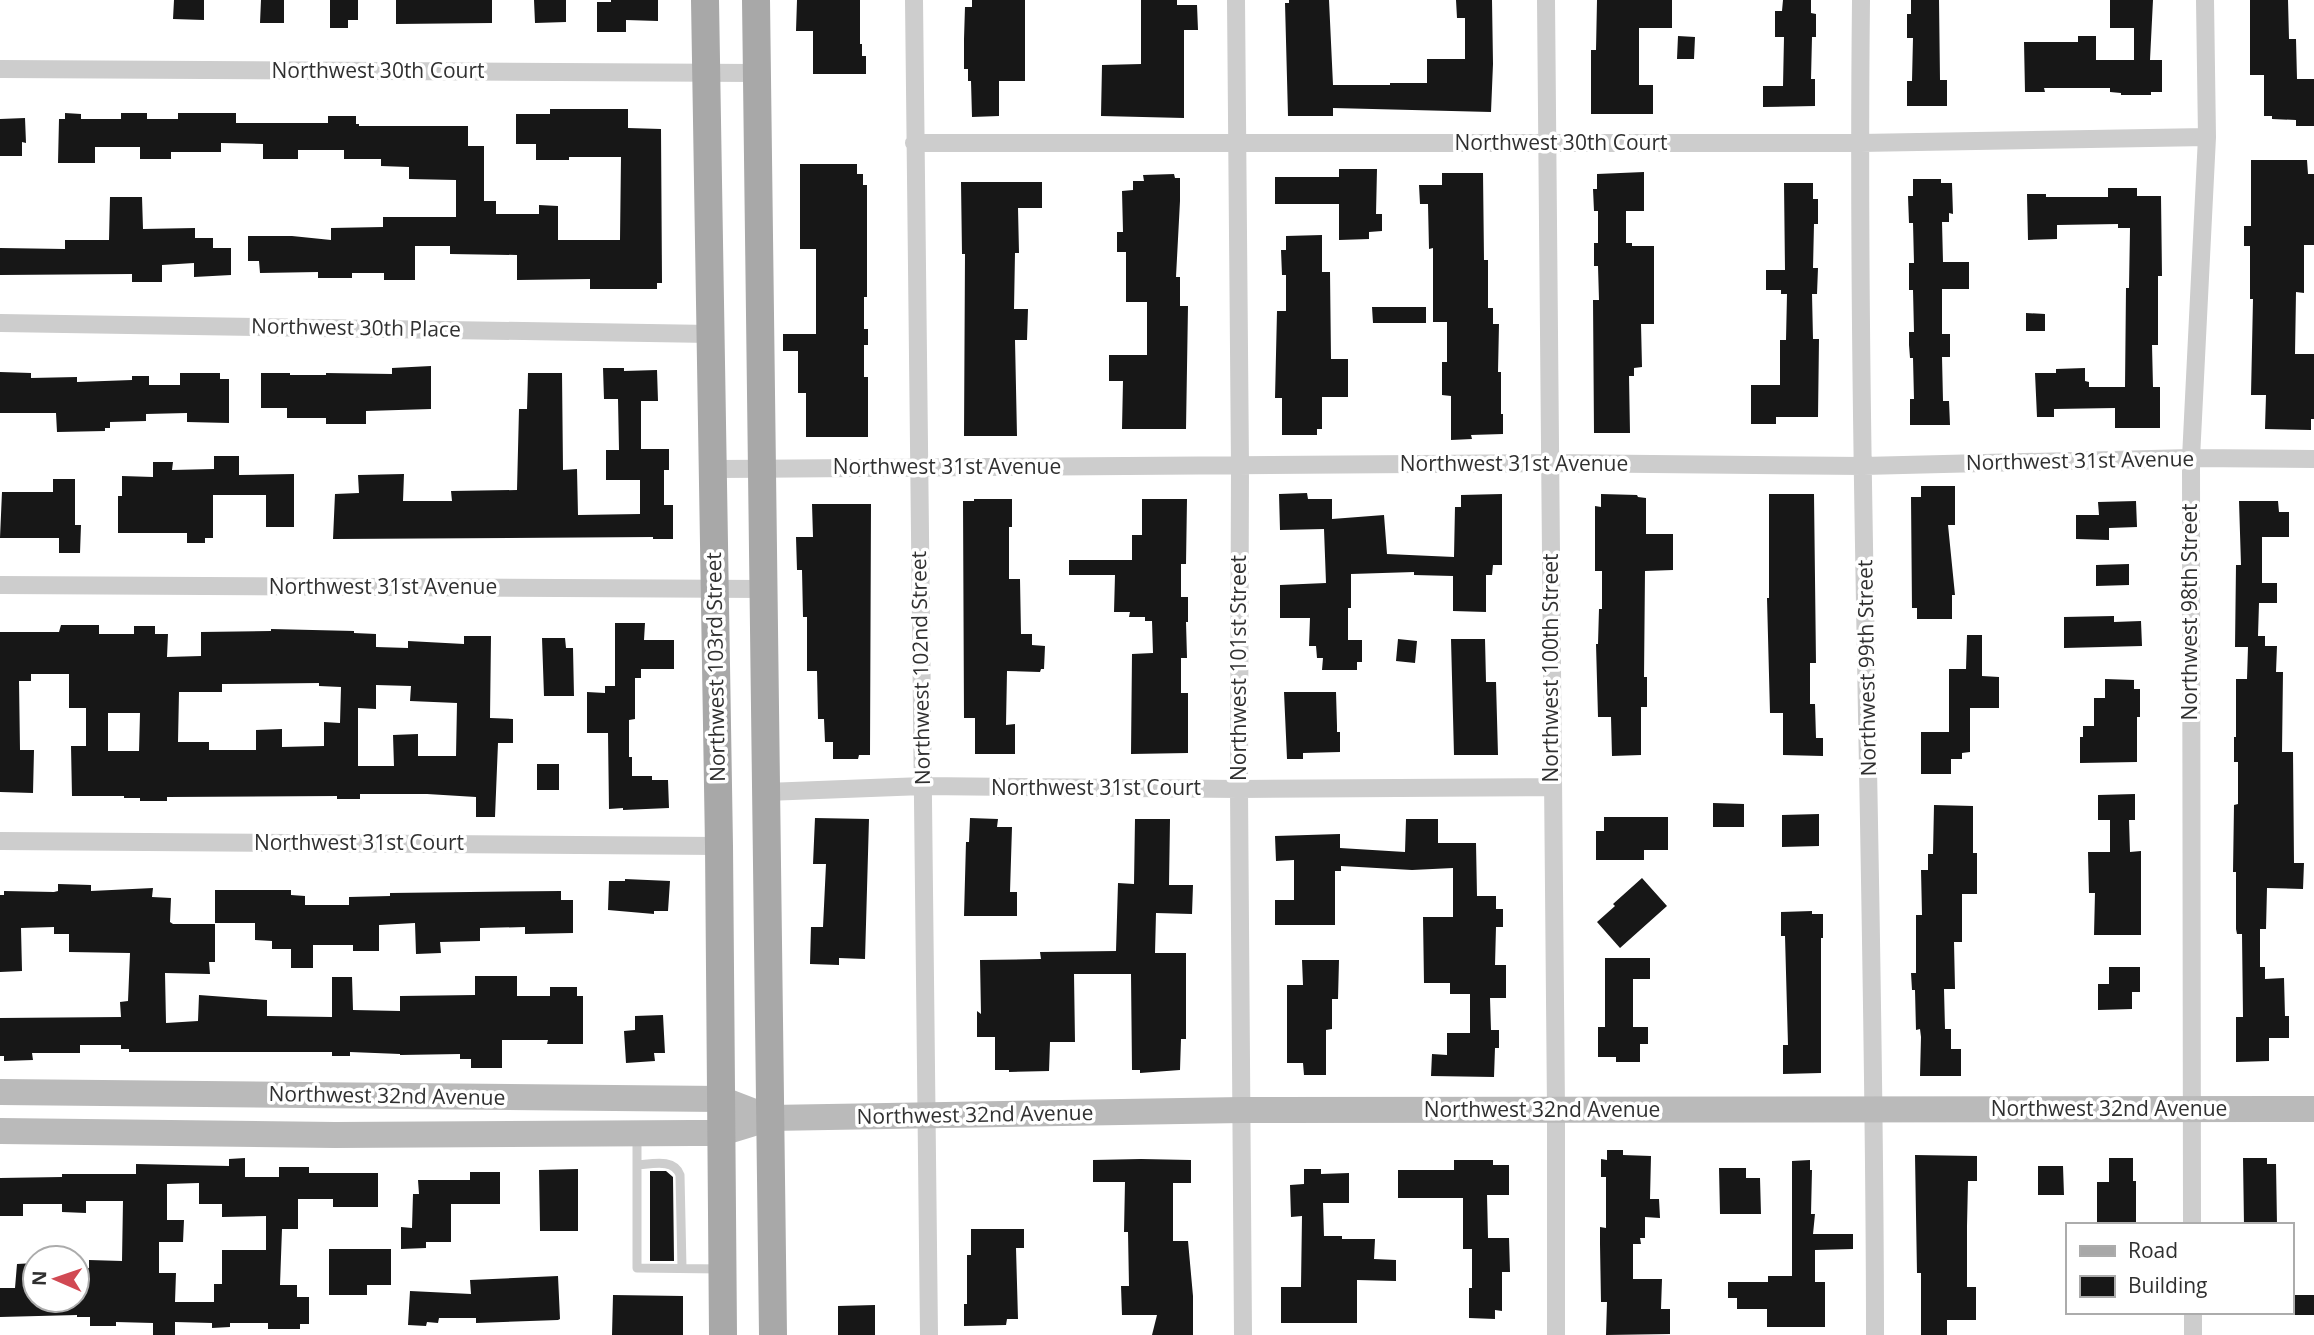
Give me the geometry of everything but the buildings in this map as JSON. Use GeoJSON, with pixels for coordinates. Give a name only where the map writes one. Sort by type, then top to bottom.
{"type":"FeatureCollection","features":[{"type":"Feature","properties":{"kind":"main road","name":"Northwest 103rd Street"},"geometry":{"type":"LineString","coordinates":[[705,0],[719,846],[723,1335]]}},
{"type":"Feature","properties":{"kind":"main road"},"geometry":{"type":"LineString","coordinates":[[756,0],[774,1335]]}},
{"type":"Feature","properties":{"kind":"main road","name":"Northwest 32nd Avenue"},"geometry":{"type":"LineString","coordinates":[[0,1092],[721,1099],[770,1118]]}},
{"type":"Feature","properties":{"kind":"main road","name":"Northwest 32nd Avenue"},"geometry":{"type":"LineString","coordinates":[[0,1130],[335,1135],[721,1133],[770,1118],[1242,1110],[2314,1109]]}},
{"type":"Feature","properties":{"kind":"street","name":"Northwest 102nd Street"},"geometry":{"type":"LineString","coordinates":[[914,0],[929,1335]]}},
{"type":"Feature","properties":{"kind":"street","name":"Northwest 101st Street"},"geometry":{"type":"LineString","coordinates":[[1236,0],[1243,1335]]}},
{"type":"Feature","properties":{"kind":"street","name":"Northwest 100th Street"},"geometry":{"type":"LineString","coordinates":[[1546,0],[1556,1335]]}},
{"type":"Feature","properties":{"kind":"street","name":"Northwest 99th Street"},"geometry":{"type":"LineString","coordinates":[[1861,0],[1863,466],[1875,1110],[1875,1335]]}},
{"type":"Feature","properties":{"kind":"street","name":"Northwest 98th Street"},"geometry":{"type":"LineString","coordinates":[[2192,1223],[2190,458],[2207,137],[2205,0]]}},
{"type":"Feature","properties":{"kind":"street","name":"Northwest 30th Court"},"geometry":{"type":"LineString","coordinates":[[0,69],[756,73]]}},
{"type":"Feature","properties":{"kind":"street","name":"Northwest 30th Court"},"geometry":{"type":"LineString","coordinates":[[914,143],[1860,143],[2207,137]]}},
{"type":"Feature","properties":{"kind":"street","name":"Northwest 30th Place"},"geometry":{"type":"LineString","coordinates":[[0,323],[711,334]]}},
{"type":"Feature","properties":{"kind":"street","name":"Northwest 31st Avenue"},"geometry":{"type":"LineString","coordinates":[[713,469],[1550,463],[1863,466],[2190,458],[2314,458]]}},
{"type":"Feature","properties":{"kind":"street","name":"Northwest 31st Avenue"},"geometry":{"type":"LineString","coordinates":[[0,585],[765,589]]}},
{"type":"Feature","properties":{"kind":"street","name":"Northwest 31st Court"},"geometry":{"type":"LineString","coordinates":[[766,792],[923,786],[1239,789],[1552,787]]}},
{"type":"Feature","properties":{"kind":"street","name":"Northwest 31st Court"},"geometry":{"type":"LineString","coordinates":[[0,841],[719,846]]}},
{"type":"Feature","properties":{"kind":"street"},"geometry":{"type":"LineString","coordinates":[[2193,1314],[2193,1335]]}},
{"type":"Feature","properties":{"kind":"lane"},"geometry":{"type":"LineString","coordinates":[[636,1133],[637,1268],[722,1269]]}},
{"type":"Feature","properties":{"kind":"lane"},"geometry":{"type":"LineString","coordinates":[[637,1164],[671,1164],[678,1168],[682,1268]]}}]}
